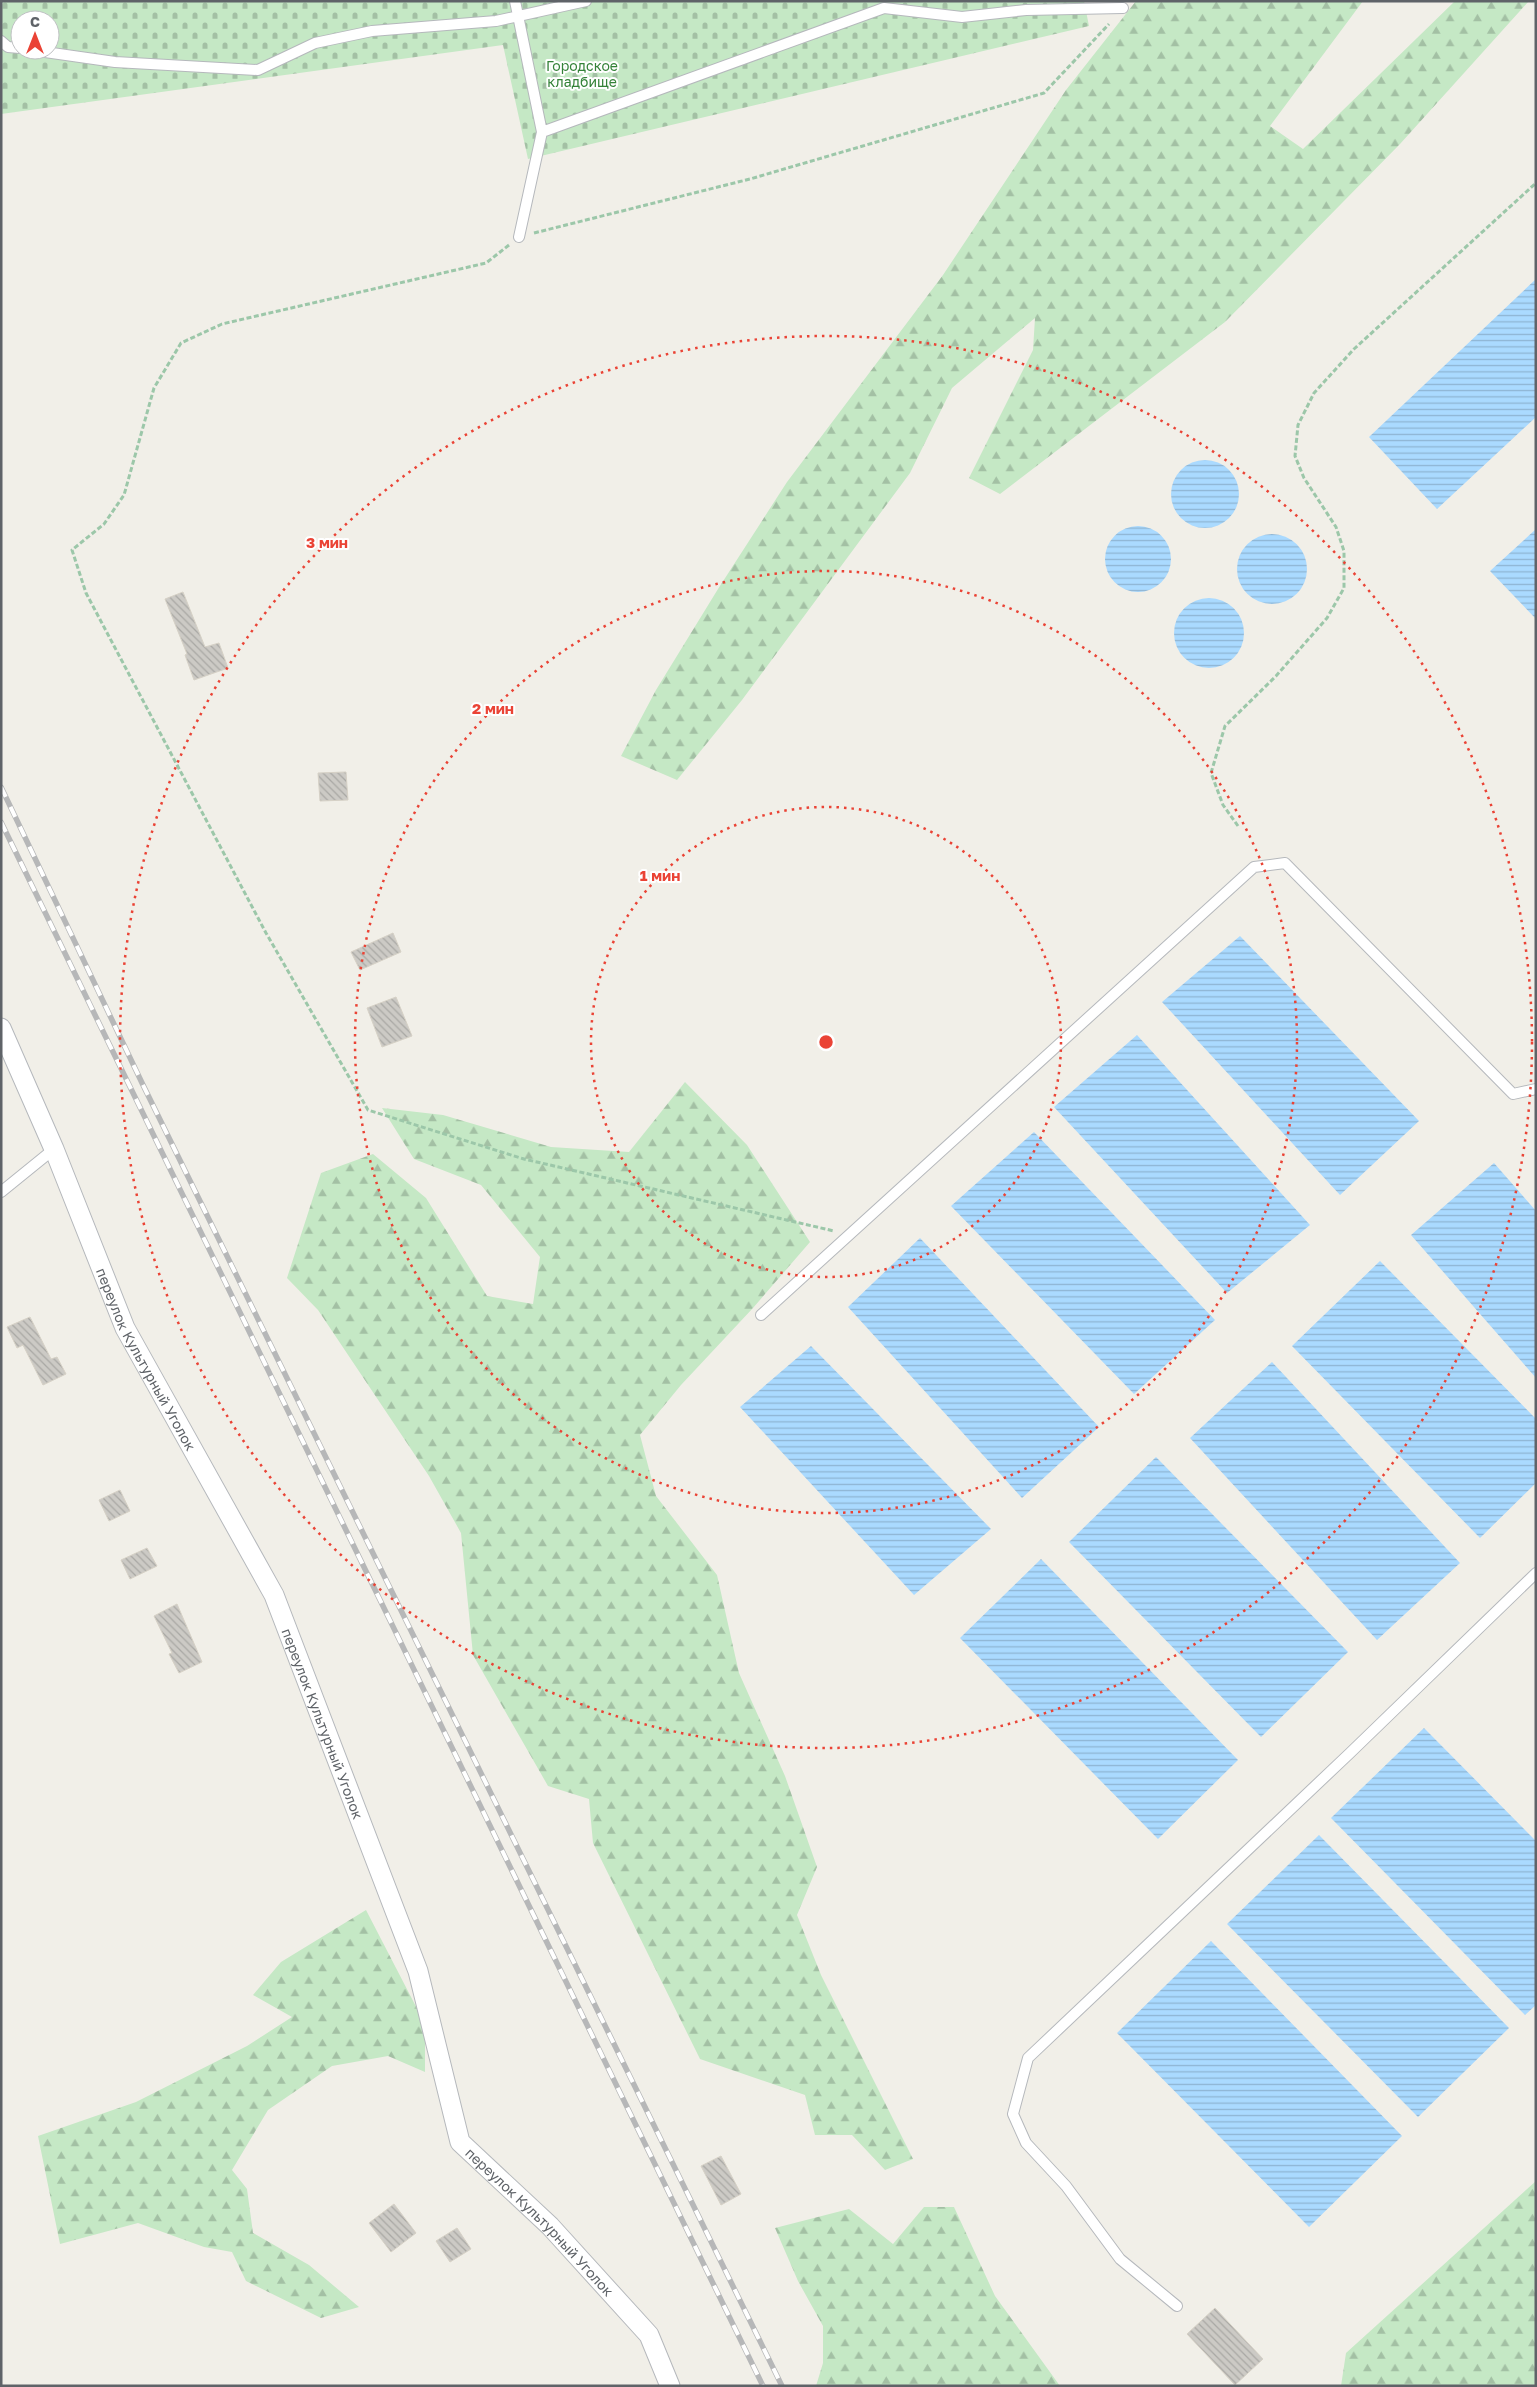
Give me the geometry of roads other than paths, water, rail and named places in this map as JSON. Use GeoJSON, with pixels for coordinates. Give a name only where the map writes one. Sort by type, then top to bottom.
{"type":"FeatureCollection","features":[{"type":"Feature","properties":{"kind":"street","name":"переулок Культурный Уголок"},"geometry":{"type":"LineString","coordinates":[[1,1028],[54,1149],[125,1328],[274,1595],[418,1971],[460,2142],[550,2226],[648,2335],[670,2386]]}},
{"type":"Feature","properties":{"kind":"lane"},"geometry":{"type":"LineString","coordinates":[[515,1],[542,132],[519,237]]}},
{"type":"Feature","properties":{"kind":"lane"},"geometry":{"type":"LineString","coordinates":[[60,54],[115,62],[258,70],[315,43],[372,31],[496,21],[586,1]]}},
{"type":"Feature","properties":{"kind":"lane"},"geometry":{"type":"LineString","coordinates":[[542,132],[884,8],[962,17],[1026,10],[1123,8]]}},
{"type":"Feature","properties":{"kind":"lane"},"geometry":{"type":"LineString","coordinates":[[760,1315],[1254,867],[1285,863],[1513,1094],[1536,1089]]}},
{"type":"Feature","properties":{"kind":"lane"},"geometry":{"type":"LineString","coordinates":[[1,1192],[54,1149]]}},
{"type":"Feature","properties":{"kind":"lane"},"geometry":{"type":"LineString","coordinates":[[1178,2306],[1120,2258],[1066,2186],[1026,2143],[1013,2114],[1028,2058],[1357,1747],[1536,1573]]}},
{"type":"Feature","properties":{"kind":"water"},"geometry":{"type":"Polygon","coordinates":[[[1536,279],[1536,417],[1437,509],[1369,437],[1536,279]]]}},
{"type":"Feature","properties":{"kind":"water"},"geometry":{"type":"Polygon","coordinates":[[[1198,460],[1212,460],[1224,465],[1234,475],[1239,487],[1239,501],[1234,513],[1224,523],[1212,528],[1198,528],[1186,523],[1176,513],[1171,501],[1171,487],[1176,475],[1186,465],[1198,460]]]}},
{"type":"Feature","properties":{"kind":"water"},"geometry":{"type":"Polygon","coordinates":[[[1132,526],[1144,526],[1156,531],[1166,541],[1171,553],[1169,572],[1156,587],[1144,592],[1132,592],[1120,587],[1110,577],[1105,565],[1105,553],[1110,541],[1120,531],[1132,526]]]}},
{"type":"Feature","properties":{"kind":"water"},"geometry":{"type":"Polygon","coordinates":[[[1536,529],[1536,619],[1490,571],[1536,529]]]}},
{"type":"Feature","properties":{"kind":"water"},"geometry":{"type":"Polygon","coordinates":[[[1272,534],[1291,540],[1301,550],[1307,569],[1301,588],[1291,598],[1272,604],[1253,598],[1243,588],[1237,569],[1243,550],[1253,540],[1272,534]]]}},
{"type":"Feature","properties":{"kind":"water"},"geometry":{"type":"Polygon","coordinates":[[[1209,598],[1228,604],[1238,614],[1244,633],[1238,652],[1228,662],[1209,668],[1190,662],[1180,652],[1174,633],[1180,614],[1190,604],[1209,598]]]}},
{"type":"Feature","properties":{"kind":"water"},"geometry":{"type":"Polygon","coordinates":[[[1240,936],[1419,1121],[1340,1195],[1162,1002],[1240,936]]]}},
{"type":"Feature","properties":{"kind":"water"},"geometry":{"type":"Polygon","coordinates":[[[1137,1035],[1310,1225],[1227,1293],[1054,1107],[1137,1035]]]}},
{"type":"Feature","properties":{"kind":"water"},"geometry":{"type":"Polygon","coordinates":[[[1034,1132],[1215,1320],[1134,1394],[951,1206],[1034,1132]]]}},
{"type":"Feature","properties":{"kind":"water"},"geometry":{"type":"Polygon","coordinates":[[[1494,1163],[1536,1211],[1536,1378],[1411,1235],[1494,1163]]]}},
{"type":"Feature","properties":{"kind":"water"},"geometry":{"type":"Polygon","coordinates":[[[920,1238],[1099,1427],[1022,1498],[848,1307],[920,1238]]]}},
{"type":"Feature","properties":{"kind":"water"},"geometry":{"type":"Polygon","coordinates":[[[1380,1261],[1536,1419],[1536,1483],[1480,1538],[1292,1346],[1380,1261]]]}},
{"type":"Feature","properties":{"kind":"water"},"geometry":{"type":"Polygon","coordinates":[[[811,1346],[991,1529],[914,1595],[740,1407],[811,1346]]]}},
{"type":"Feature","properties":{"kind":"water"},"geometry":{"type":"Polygon","coordinates":[[[1272,1362],[1460,1563],[1377,1640],[1190,1438],[1272,1362]]]}},
{"type":"Feature","properties":{"kind":"water"},"geometry":{"type":"Polygon","coordinates":[[[1156,1457],[1348,1652],[1261,1737],[1069,1542],[1156,1457]]]}},
{"type":"Feature","properties":{"kind":"water"},"geometry":{"type":"Polygon","coordinates":[[[1041,1559],[1238,1760],[1158,1839],[960,1638],[1041,1559]]]}},
{"type":"Feature","properties":{"kind":"water"},"geometry":{"type":"Polygon","coordinates":[[[1424,1728],[1536,1841],[1536,2005],[1525,2015],[1331,1818],[1424,1728]]]}},
{"type":"Feature","properties":{"kind":"water"},"geometry":{"type":"Polygon","coordinates":[[[1319,1835],[1509,2028],[1418,2117],[1227,1924],[1319,1835]]]}},
{"type":"Feature","properties":{"kind":"water"},"geometry":{"type":"Polygon","coordinates":[[[1211,1941],[1402,2136],[1309,2227],[1117,2033],[1211,1941]]]}},
{"type":"Feature","properties":{"kind":"railway"},"geometry":{"type":"LineString","coordinates":[[1,787],[143,1085],[782,2386]]}},
{"type":"Feature","properties":{"kind":"railway"},"geometry":{"type":"LineString","coordinates":[[1,822],[763,2386]]}},
{"type":"Feature","properties":{"kind":"park label","name":"Городское кладбище"},"geometry":{"type":"Point","coordinates":[582,74]}}]}
